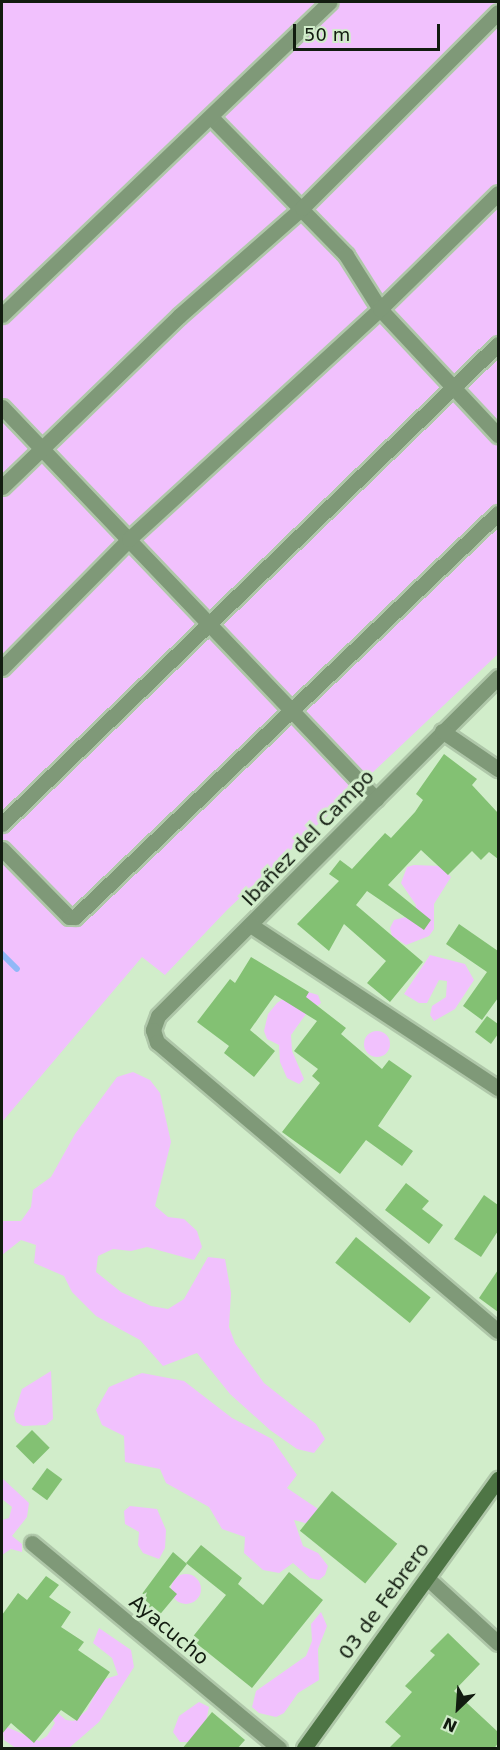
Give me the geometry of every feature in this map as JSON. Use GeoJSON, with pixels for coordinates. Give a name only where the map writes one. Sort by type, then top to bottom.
{"type":"FeatureCollection","features":[{"type":"Feature","properties":{"kind":"street"},"geometry":{"type":"LineString","coordinates":[[2,315],[330,2]]}},
{"type":"Feature","properties":{"kind":"street"},"geometry":{"type":"LineString","coordinates":[[2,486],[179,315],[302,207],[498,12]]}},
{"type":"Feature","properties":{"kind":"street"},"geometry":{"type":"LineString","coordinates":[[211,117],[302,207],[346,255],[380,309],[498,435]]}},
{"type":"Feature","properties":{"kind":"street"},"geometry":{"type":"LineString","coordinates":[[2,668],[129,539],[380,309],[498,193]]}},
{"type":"Feature","properties":{"kind":"street"},"geometry":{"type":"LineString","coordinates":[[2,824],[498,344]]}},
{"type":"Feature","properties":{"kind":"street"},"geometry":{"type":"LineString","coordinates":[[2,407],[376,799]]}},
{"type":"Feature","properties":{"kind":"street"},"geometry":{"type":"LineString","coordinates":[[2,849],[69,917],[75,917],[498,513]]}},
{"type":"Feature","properties":{"kind":"street","name":"Ibañez del Campo"},"geometry":{"type":"LineString","coordinates":[[498,677],[442,731],[252,926],[158,1016],[153,1030],[157,1042],[498,1331]]}},
{"type":"Feature","properties":{"kind":"street"},"geometry":{"type":"LineString","coordinates":[[442,731],[498,769]]}},
{"type":"Feature","properties":{"kind":"street"},"geometry":{"type":"LineString","coordinates":[[252,926],[498,1088]]}},
{"type":"Feature","properties":{"kind":"street","name":"03 de Febrero"},"geometry":{"type":"LineString","coordinates":[[304,1749],[498,1479]]}},
{"type":"Feature","properties":{"kind":"street","name":"Ayacucho"},"geometry":{"type":"LineString","coordinates":[[32,1543],[279,1749]]}},
{"type":"Feature","properties":{"kind":"street"},"geometry":{"type":"LineString","coordinates":[[427,1578],[498,1643]]}},
{"type":"Feature","properties":{"kind":"shaded area"},"geometry":{"type":"Polygon","coordinates":[[[2,2],[498,2],[498,654],[227,910],[165,975],[142,957],[2,1122],[2,2]]]}},
{"type":"Feature","properties":{"kind":"shaded area"},"geometry":{"type":"Polygon","coordinates":[[[440,866],[451,877],[434,904],[434,929],[429,936],[406,945],[392,936],[390,928],[394,920],[410,916],[415,910],[416,905],[401,883],[407,867],[440,866]]]}},
{"type":"Feature","properties":{"kind":"shaded area"},"geometry":{"type":"Polygon","coordinates":[[[430,955],[465,964],[474,980],[455,1009],[434,1021],[430,1015],[432,1006],[446,997],[447,981],[439,980],[427,1003],[419,1003],[404,994],[430,955]]]}},
{"type":"Feature","properties":{"kind":"shaded area"},"geometry":{"type":"Polygon","coordinates":[[[298,989],[318,995],[321,1003],[306,1014],[291,1035],[292,1051],[304,1079],[299,1084],[287,1078],[280,1062],[279,1045],[267,1039],[264,1031],[268,1014],[277,1003],[298,989]]]}},
{"type":"Feature","properties":{"kind":"shaded area"},"geometry":{"type":"Polygon","coordinates":[[[377,1031],[386,1035],[390,1044],[386,1053],[377,1057],[368,1053],[364,1044],[368,1035],[377,1031]]]}},
{"type":"Feature","properties":{"kind":"shaded area"},"geometry":{"type":"Polygon","coordinates":[[[133,1072],[150,1080],[160,1093],[171,1142],[155,1206],[168,1217],[184,1219],[197,1231],[202,1247],[194,1260],[147,1247],[131,1251],[113,1249],[98,1256],[96,1272],[121,1292],[151,1306],[168,1309],[184,1299],[208,1257],[225,1259],[231,1293],[229,1327],[235,1343],[264,1383],[316,1424],[325,1439],[314,1453],[297,1449],[270,1430],[230,1394],[197,1353],[163,1366],[140,1340],[96,1316],[72,1292],[64,1276],[34,1263],[36,1245],[21,1240],[2,1255],[2,1221],[21,1221],[31,1207],[33,1190],[51,1177],[75,1134],[117,1077],[133,1072]]]}},
{"type":"Feature","properties":{"kind":"shaded area"},"geometry":{"type":"Polygon","coordinates":[[[51,1371],[53,1419],[46,1425],[23,1426],[16,1422],[14,1414],[22,1389],[51,1371]]]}},
{"type":"Feature","properties":{"kind":"shaded area"},"geometry":{"type":"Polygon","coordinates":[[[142,1373],[184,1381],[232,1418],[272,1439],[297,1475],[287,1488],[324,1513],[316,1526],[294,1520],[303,1546],[318,1553],[328,1566],[325,1575],[319,1580],[310,1578],[293,1563],[279,1573],[263,1570],[244,1553],[245,1537],[222,1529],[209,1507],[166,1483],[160,1469],[125,1462],[124,1436],[102,1425],[96,1410],[109,1387],[142,1373]]]}},
{"type":"Feature","properties":{"kind":"shaded area"},"geometry":{"type":"Polygon","coordinates":[[[2,1478],[29,1503],[27,1517],[12,1536],[22,1544],[22,1552],[11,1549],[2,1555],[2,1520],[9,1518],[12,1507],[2,1499],[2,1478]]]}},
{"type":"Feature","properties":{"kind":"shaded area"},"geometry":{"type":"Polygon","coordinates":[[[130,1506],[157,1509],[166,1530],[165,1548],[159,1559],[143,1553],[138,1545],[139,1532],[125,1524],[124,1511],[130,1506]]]}},
{"type":"Feature","properties":{"kind":"shaded area"},"geometry":{"type":"Polygon","coordinates":[[[186,1574],[197,1578],[201,1589],[197,1600],[186,1604],[175,1600],[171,1589],[175,1578],[186,1574]]]}},
{"type":"Feature","properties":{"kind":"shaded area"},"geometry":{"type":"Polygon","coordinates":[[[321,1612],[327,1626],[318,1649],[319,1680],[298,1693],[284,1713],[276,1717],[259,1713],[252,1707],[256,1691],[306,1656],[312,1641],[311,1624],[321,1612]]]}},
{"type":"Feature","properties":{"kind":"shaded area"},"geometry":{"type":"Polygon","coordinates":[[[99,1628],[131,1650],[134,1667],[99,1722],[69,1748],[16,1748],[4,1740],[2,1725],[39,1741],[47,1736],[55,1723],[50,1716],[54,1710],[66,1720],[74,1721],[87,1710],[102,1680],[118,1675],[112,1658],[93,1643],[99,1628]]]}},
{"type":"Feature","properties":{"kind":"shaded area"},"geometry":{"type":"Polygon","coordinates":[[[199,1702],[209,1707],[205,1727],[189,1742],[180,1742],[173,1732],[179,1716],[199,1702]]]}},
{"type":"Feature","properties":{"kind":"building"},"geometry":{"type":"Polygon","coordinates":[[[444,754],[477,779],[472,785],[498,813],[498,859],[489,852],[481,860],[472,851],[448,875],[421,850],[388,885],[431,920],[424,930],[367,891],[356,905],[423,962],[390,1002],[367,983],[386,961],[344,924],[329,951],[297,924],[339,881],[329,874],[340,860],[352,869],[385,833],[391,838],[415,812],[423,800],[416,794],[444,754]]]}},
{"type":"Feature","properties":{"kind":"building"},"geometry":{"type":"Polygon","coordinates":[[[459,924],[498,951],[498,998],[482,1020],[463,1006],[487,972],[446,944],[459,924]]]}},
{"type":"Feature","properties":{"kind":"building"},"geometry":{"type":"Polygon","coordinates":[[[251,957],[309,992],[306,997],[346,1028],[341,1034],[382,1069],[389,1060],[412,1076],[378,1126],[413,1151],[402,1166],[366,1140],[340,1174],[282,1132],[320,1083],[312,1076],[318,1069],[294,1051],[317,1021],[275,995],[250,1030],[275,1051],[254,1077],[224,1053],[229,1046],[197,1022],[230,979],[235,983],[251,957]]]}},
{"type":"Feature","properties":{"kind":"building"},"geometry":{"type":"Polygon","coordinates":[[[487,1016],[498,1024],[498,1034],[491,1044],[475,1032],[487,1016]]]}},
{"type":"Feature","properties":{"kind":"building"},"geometry":{"type":"Polygon","coordinates":[[[406,1183],[429,1201],[422,1209],[443,1225],[429,1244],[385,1210],[406,1183]]]}},
{"type":"Feature","properties":{"kind":"building"},"geometry":{"type":"Polygon","coordinates":[[[484,1195],[498,1205],[498,1231],[481,1257],[454,1239],[484,1195]]]}},
{"type":"Feature","properties":{"kind":"building"},"geometry":{"type":"Polygon","coordinates":[[[356,1237],[431,1297],[410,1323],[335,1263],[356,1237]]]}},
{"type":"Feature","properties":{"kind":"building"},"geometry":{"type":"Polygon","coordinates":[[[498,1270],[498,1312],[479,1298],[498,1270]]]}},
{"type":"Feature","properties":{"kind":"building"},"geometry":{"type":"Polygon","coordinates":[[[32,1430],[50,1448],[33,1464],[16,1446],[32,1430]]]}},
{"type":"Feature","properties":{"kind":"building"},"geometry":{"type":"Polygon","coordinates":[[[47,1468],[62,1479],[47,1500],[32,1489],[47,1468]]]}},
{"type":"Feature","properties":{"kind":"building"},"geometry":{"type":"Polygon","coordinates":[[[332,1491],[397,1544],[365,1583],[300,1531],[332,1491]]]}},
{"type":"Feature","properties":{"kind":"building"},"geometry":{"type":"Polygon","coordinates":[[[201,1545],[242,1578],[238,1584],[263,1605],[289,1572],[323,1600],[252,1688],[191,1639],[226,1595],[186,1563],[201,1545]]]}},
{"type":"Feature","properties":{"kind":"building"},"geometry":{"type":"Polygon","coordinates":[[[173,1552],[187,1564],[169,1587],[177,1594],[157,1618],[136,1602],[173,1552]]]}},
{"type":"Feature","properties":{"kind":"building"},"geometry":{"type":"Polygon","coordinates":[[[46,1576],[59,1585],[49,1597],[71,1612],[61,1627],[84,1642],[78,1650],[110,1672],[77,1721],[61,1710],[34,1743],[11,1723],[2,1734],[2,1615],[18,1593],[27,1600],[46,1576]]]}},
{"type":"Feature","properties":{"kind":"building"},"geometry":{"type":"Polygon","coordinates":[[[448,1633],[480,1664],[454,1691],[498,1732],[498,1743],[494,1749],[388,1749],[401,1736],[385,1722],[412,1692],[405,1686],[435,1655],[430,1651],[448,1633]]]}},
{"type":"Feature","properties":{"kind":"building"},"geometry":{"type":"Polygon","coordinates":[[[212,1712],[245,1740],[237,1749],[182,1749],[212,1712]]]}},
{"type":"Feature","properties":{"kind":"waterway"},"geometry":{"type":"LineString","coordinates":[[2,954],[17,969]]}}]}
